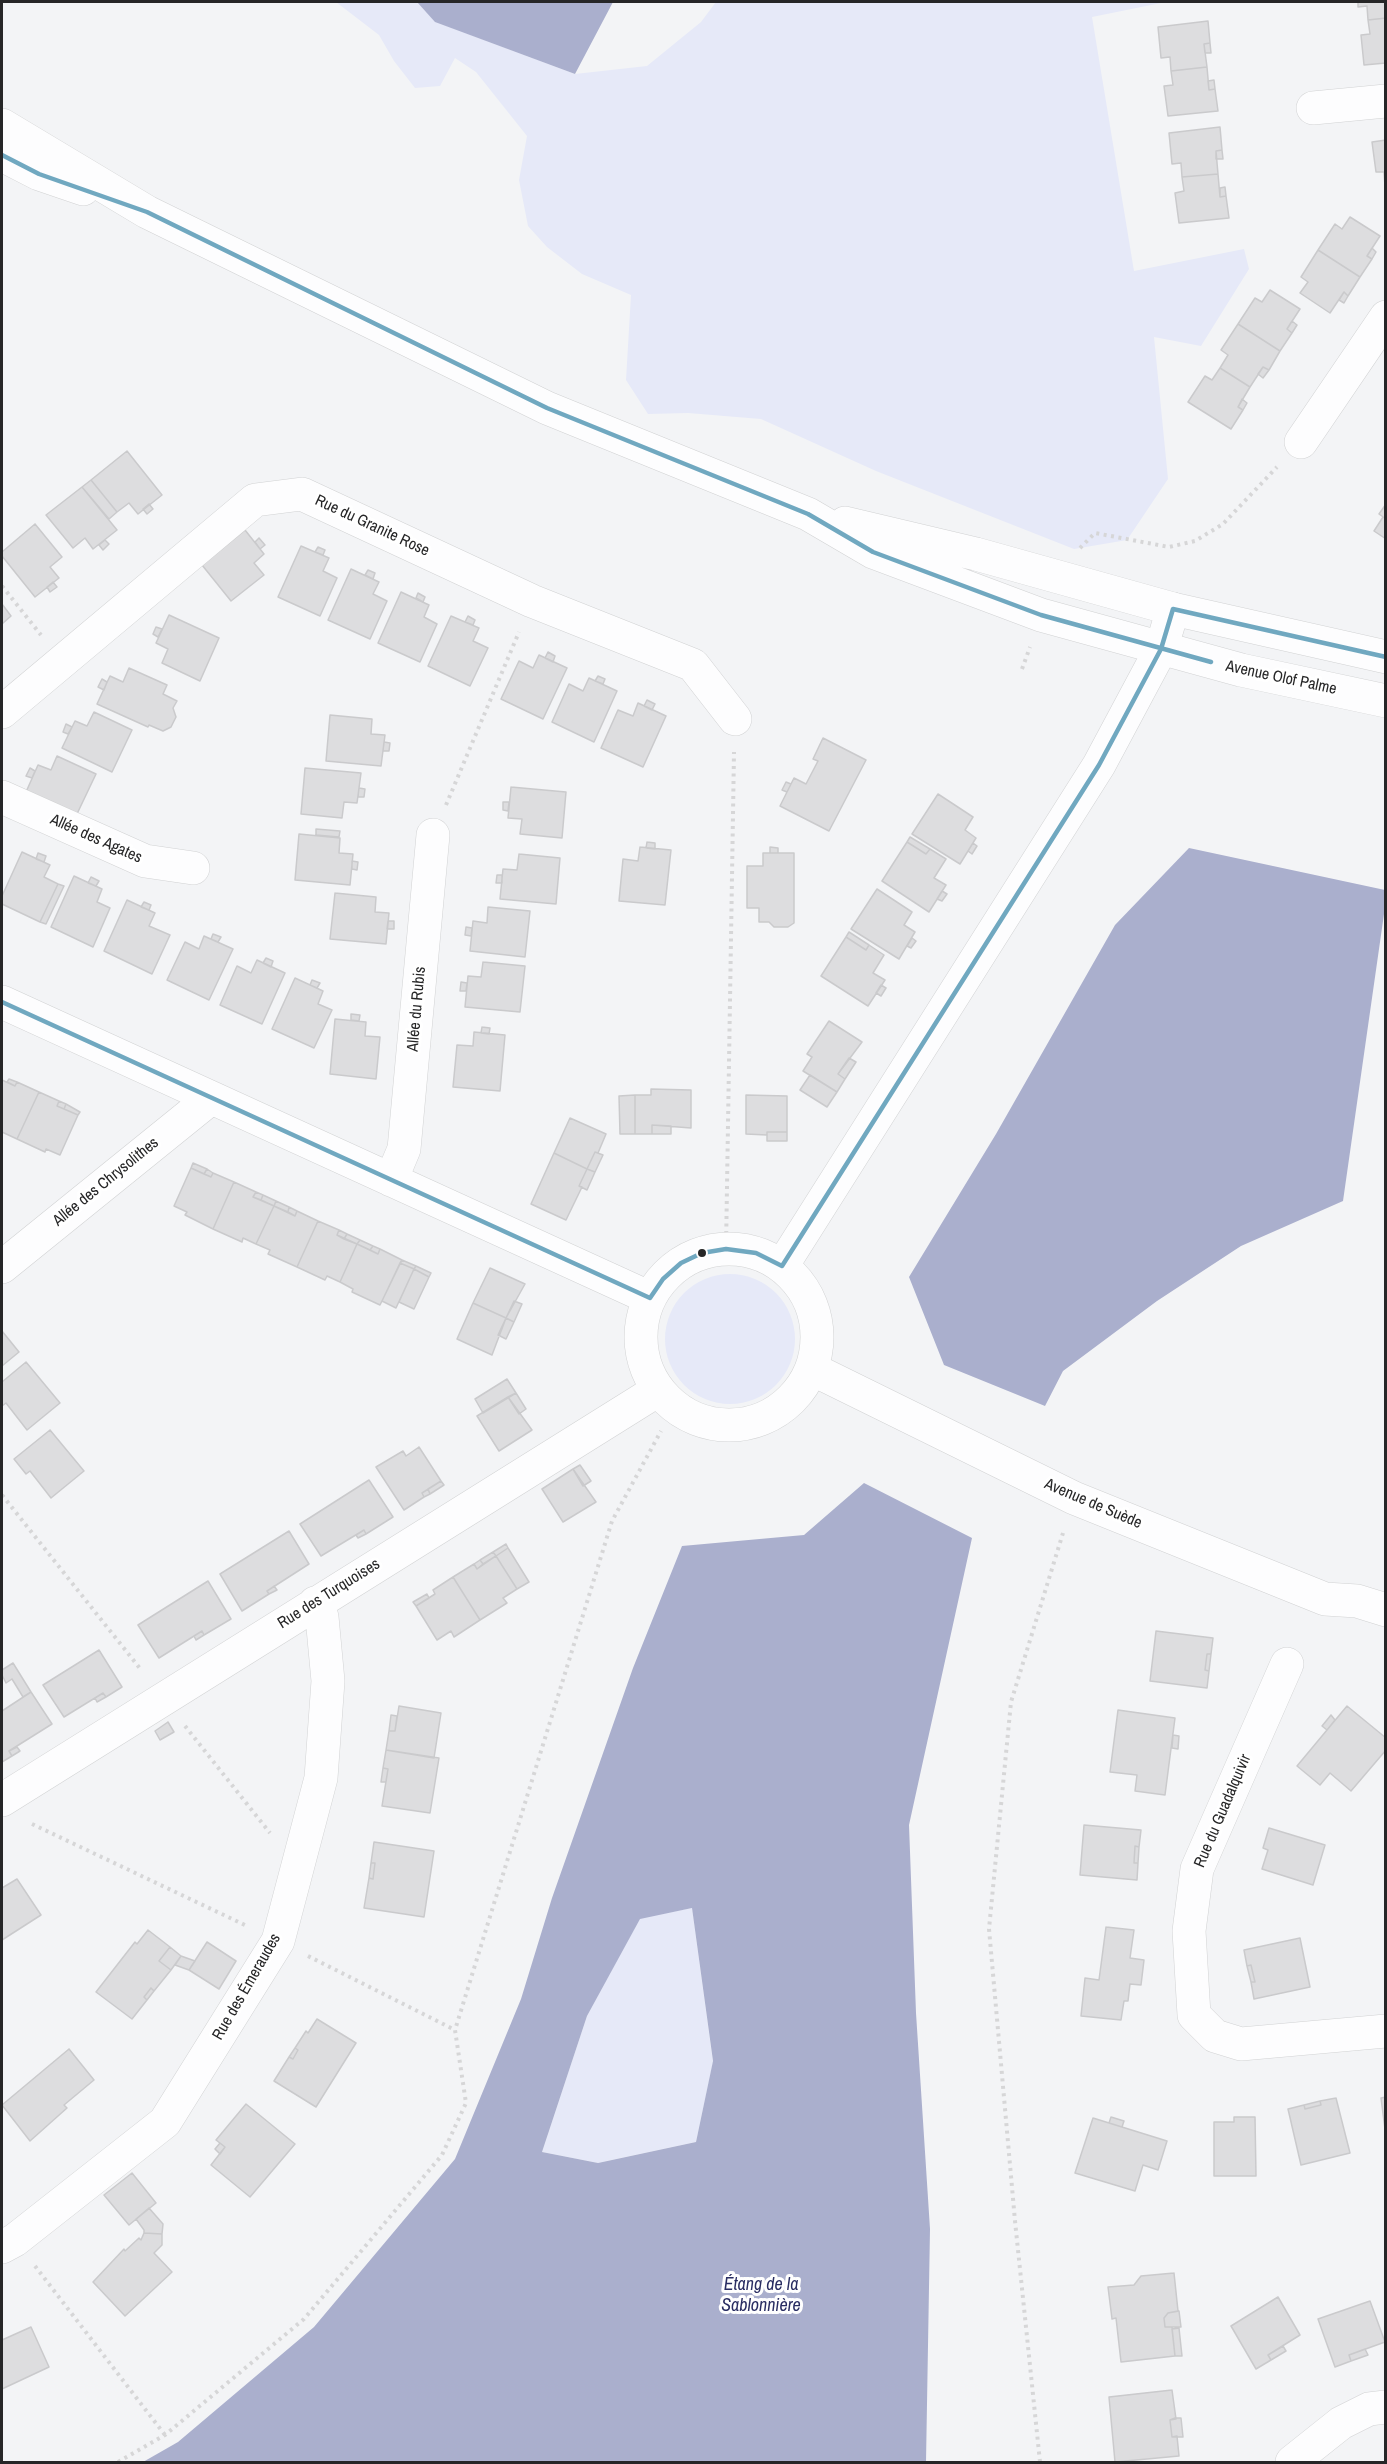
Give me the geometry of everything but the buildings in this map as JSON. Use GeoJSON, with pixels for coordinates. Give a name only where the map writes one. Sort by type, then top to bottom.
{"type":"FeatureCollection","features":[{"type":"Feature","properties":{"kind":"street"},"geometry":{"type":"LineString","coordinates":[[1313,108],[1386,101]]}},
{"type":"Feature","properties":{"kind":"street","name":"Avenue Olof Palme"},"geometry":{"type":"LineString","coordinates":[[2,125],[147,212],[547,408],[808,514],[873,552],[1041,615],[1241,670],[1386,701]]}},
{"type":"Feature","properties":{"kind":"street","name":"Avenue Olof Palme"},"geometry":{"type":"LineString","coordinates":[[2,155],[39,174],[147,212]]}},
{"type":"Feature","properties":{"kind":"street"},"geometry":{"type":"LineString","coordinates":[[1301,442],[1386,317]]}},
{"type":"Feature","properties":{"kind":"street","name":"Rue du Granite Rose"},"geometry":{"type":"LineString","coordinates":[[2,712],[255,500],[302,494],[532,601],[693,665],[735,719]]}},
{"type":"Feature","properties":{"kind":"street","name":"Avenue Olof Palme"},"geometry":{"type":"LineString","coordinates":[[808,514],[976,554],[1173,609],[1386,657]]}},
{"type":"Feature","properties":{"kind":"street"},"geometry":{"type":"LineString","coordinates":[[782,1266],[1099,765],[1161,649],[1173,609]]}},
{"type":"Feature","properties":{"kind":"street","name":"Allée des Agates"},"geometry":{"type":"LineString","coordinates":[[2,797],[145,861],[194,868]]}},
{"type":"Feature","properties":{"kind":"street","name":"Allée du Rubis"},"geometry":{"type":"LineString","coordinates":[[391,1180],[404,1149],[434,835]]}},
{"type":"Feature","properties":{"kind":"street"},"geometry":{"type":"LineString","coordinates":[[2,1002],[650,1298]]}},
{"type":"Feature","properties":{"kind":"street","name":"Allée des Chrysolithes"},"geometry":{"type":"LineString","coordinates":[[2,1267],[211,1098]]}},
{"type":"Feature","properties":{"kind":"street"},"geometry":{"type":"LineString","coordinates":[[726,1249],[756,1253],[782,1266],[802,1287],[814,1313],[818,1341],[812,1369],[798,1393],[778,1411],[752,1422],[725,1425],[698,1420],[666,1398],[646,1368],[641,1345],[642,1321],[650,1298],[663,1279],[681,1263],[702,1253],[726,1249]]}},
{"type":"Feature","properties":{"kind":"street","name":"Avenue de Suède"},"geometry":{"type":"LineString","coordinates":[[812,1369],[1074,1498],[1325,1599],[1357,1601],[1386,1610]]}},
{"type":"Feature","properties":{"kind":"street","name":"Rue des Turquoises"},"geometry":{"type":"LineString","coordinates":[[12,1809],[315,1604],[666,1398]]}},
{"type":"Feature","properties":{"kind":"street","name":"Rue des Émeraudes"},"geometry":{"type":"LineString","coordinates":[[8,2244],[165,2122],[278,1941],[321,1779],[327,1681],[322,1617],[315,1604]]}},
{"type":"Feature","properties":{"kind":"street","name":"Rue du Guadalquivir"},"geometry":{"type":"LineString","coordinates":[[1287,1664],[1197,1869],[1189,1931],[1194,2016],[1215,2036],[1241,2044],[1386,2031]]}},
{"type":"Feature","properties":{"kind":"street"},"geometry":{"type":"LineString","coordinates":[[1292,2463],[1341,2422],[1369,2409],[1386,2407]]}},
{"type":"Feature","properties":{"kind":"path"},"geometry":{"type":"LineString","coordinates":[[1069,581],[1081,544],[1095,533],[1169,547],[1195,541],[1223,524],[1301,442]]}},
{"type":"Feature","properties":{"kind":"path"},"geometry":{"type":"LineString","coordinates":[[2,586],[62,662]]}},
{"type":"Feature","properties":{"kind":"path"},"geometry":{"type":"LineString","coordinates":[[434,835],[532,601]]}},
{"type":"Feature","properties":{"kind":"path"},"geometry":{"type":"LineString","coordinates":[[1022,669],[1041,615]]}},
{"type":"Feature","properties":{"kind":"path"},"geometry":{"type":"LineString","coordinates":[[726,1249],[735,719]]}},
{"type":"Feature","properties":{"kind":"path"},"geometry":{"type":"LineString","coordinates":[[118,2463],[165,2435],[304,2319],[442,2156],[466,2103],[455,2030],[612,1521],[666,1398]]}},
{"type":"Feature","properties":{"kind":"path"},"geometry":{"type":"LineString","coordinates":[[1040,2463],[1015,2221],[989,1929],[1011,1702],[1074,1498]]}},
{"type":"Feature","properties":{"kind":"path"},"geometry":{"type":"LineString","coordinates":[[12,1809],[455,2030]]}},
{"type":"Feature","properties":{"kind":"path"},"geometry":{"type":"LineString","coordinates":[[8,2244],[165,2435]]}},
{"type":"Feature","properties":{"kind":"shaded area"},"geometry":{"type":"Polygon","coordinates":[[[336,2],[417,2],[436,22],[575,74],[647,66],[701,22],[716,2],[1166,2],[1092,17],[1134,271],[1244,249],[1249,269],[1201,346],[1154,337],[1168,479],[1127,540],[1074,549],[876,471],[761,419],[688,413],[648,414],[626,380],[631,295],[582,274],[547,247],[528,226],[519,180],[527,136],[476,72],[455,58],[440,86],[415,88],[394,61],[379,35],[336,2]]]}},
{"type":"Feature","properties":{"kind":"shaded area"},"geometry":{"type":"Polygon","coordinates":[[[730,1274],[755,1279],[776,1293],[790,1314],[795,1339],[790,1364],[776,1385],[755,1399],[730,1404],[705,1399],[684,1385],[670,1364],[665,1339],[670,1314],[684,1293],[705,1279],[730,1274]]]}},
{"type":"Feature","properties":{"kind":"shaded area"},"geometry":{"type":"Polygon","coordinates":[[[692,1908],[713,2062],[696,2142],[598,2163],[542,2152],[587,2016],[640,1918],[692,1908]]]}},
{"type":"Feature","properties":{"kind":"water"},"geometry":{"type":"Polygon","coordinates":[[[417,2],[613,2],[575,74],[435,22],[417,2]]]}},
{"type":"Feature","properties":{"kind":"water"},"geometry":{"type":"Polygon","coordinates":[[[1189,848],[1385,890],[1385,907],[1343,1201],[1241,1246],[1157,1301],[1063,1371],[1045,1406],[944,1365],[909,1277],[996,1134],[1115,925],[1189,848]]]}},
{"type":"Feature","properties":{"kind":"water","name":"Étang de la Sablonnière"},"geometry":{"type":"Polygon","coordinates":[[[864,1483],[972,1538],[909,1825],[916,2013],[930,2229],[926,2462],[143,2462],[178,2442],[314,2327],[455,2159],[521,1999],[552,1898],[633,1668],[682,1546],[804,1535],[864,1483]],[[692,1908],[640,1919],[587,2016],[542,2152],[598,2163],[696,2142],[713,2061],[692,1908]]]}},
{"type":"Feature","properties":{"kind":"transit line"},"geometry":{"type":"LineString","coordinates":[[2,155],[39,174],[147,212],[547,408],[808,514],[873,552],[1041,615],[1211,662]]}},
{"type":"Feature","properties":{"kind":"transit line"},"geometry":{"type":"LineString","coordinates":[[2,1002],[650,1298],[663,1279],[681,1263],[702,1253],[726,1249],[756,1253],[782,1266],[1099,765],[1161,649],[1173,609],[1386,657]]}}]}
